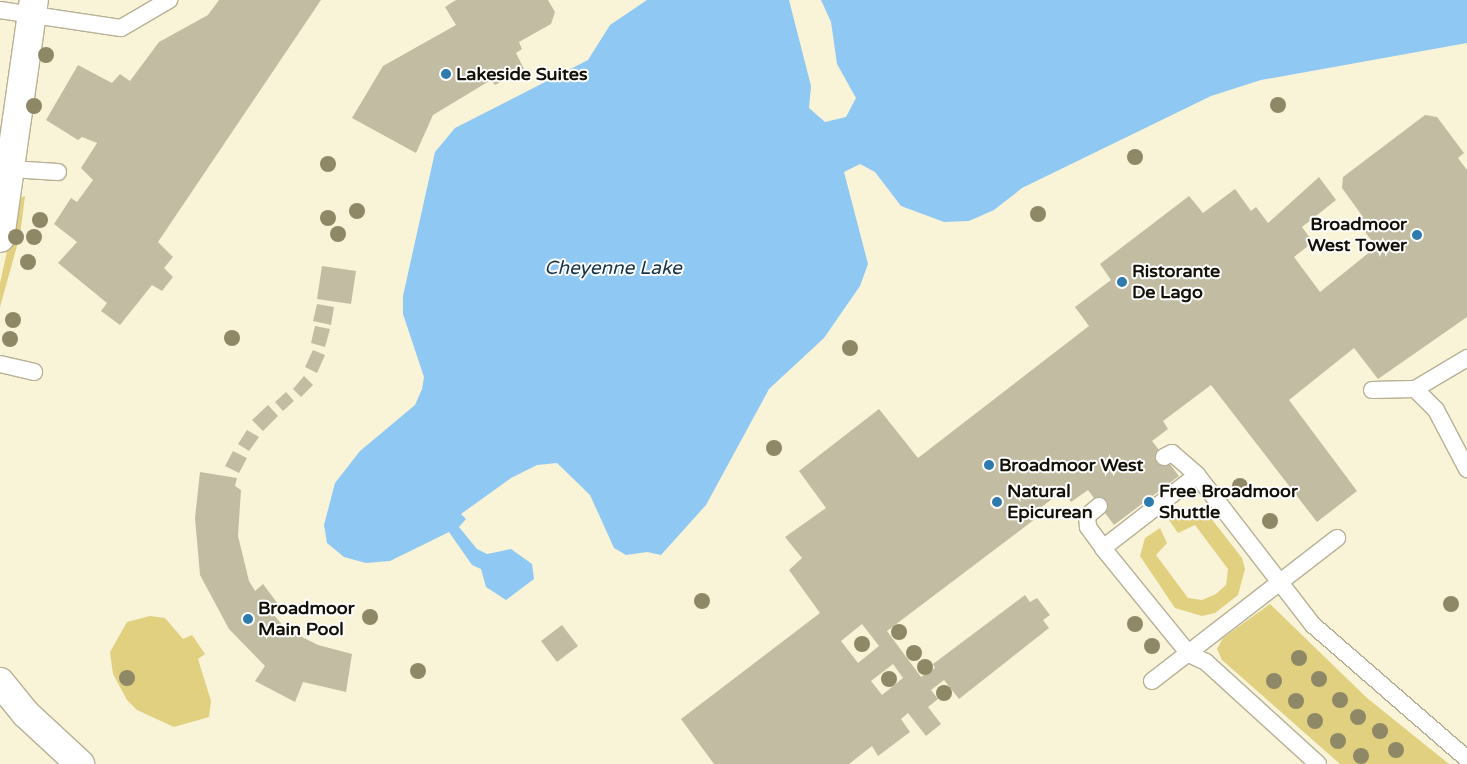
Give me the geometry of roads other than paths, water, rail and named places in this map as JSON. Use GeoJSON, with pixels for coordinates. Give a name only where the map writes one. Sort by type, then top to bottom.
{"type":"FeatureCollection","features":[{"type":"Feature","properties":{"kind":"main road"},"geometry":{"type":"LineString","coordinates":[[0,238],[33,8]]}},
{"type":"Feature","properties":{"kind":"main road"},"geometry":{"type":"LineString","coordinates":[[0,682],[80,764]]}},
{"type":"Feature","properties":{"kind":"lane"},"geometry":{"type":"LineString","coordinates":[[0,10],[33,8],[122,28],[169,0]]}},
{"type":"Feature","properties":{"kind":"lane"},"geometry":{"type":"LineString","coordinates":[[10,169],[58,172]]}},
{"type":"Feature","properties":{"kind":"lane"},"geometry":{"type":"LineString","coordinates":[[1372,390],[1415,389],[1467,358]]}},
{"type":"Feature","properties":{"kind":"lane"},"geometry":{"type":"LineString","coordinates":[[0,364],[34,372]]}},
{"type":"Feature","properties":{"kind":"lane"},"geometry":{"type":"LineString","coordinates":[[1415,389],[1436,410],[1467,469]]}},
{"type":"Feature","properties":{"kind":"lane"},"geometry":{"type":"LineString","coordinates":[[1164,457],[1172,453],[1197,475],[1282,580],[1313,625],[1467,758]]}},
{"type":"Feature","properties":{"kind":"lane"},"geometry":{"type":"LineString","coordinates":[[1103,548],[1197,475]]}},
{"type":"Feature","properties":{"kind":"lane"},"geometry":{"type":"LineString","coordinates":[[1099,506],[1087,516],[1088,526],[1103,548],[1189,654],[1206,662],[1318,764]]}},
{"type":"Feature","properties":{"kind":"lane"},"geometry":{"type":"LineString","coordinates":[[1152,681],[1337,538]]}},
{"type":"Feature","properties":{"kind":"water","name":"Cheyenne Lake"},"geometry":{"type":"Polygon","coordinates":[[[647,0],[789,0],[811,86],[809,108],[825,122],[846,117],[856,98],[837,64],[831,22],[821,0],[1467,0],[1467,43],[1261,80],[1211,96],[1022,188],[994,210],[969,221],[944,222],[901,206],[875,172],[860,164],[844,172],[868,264],[860,286],[824,338],[769,389],[706,505],[661,555],[647,552],[626,555],[614,548],[590,495],[557,463],[537,465],[511,478],[461,514],[466,519],[459,527],[477,549],[487,554],[511,549],[532,564],[534,579],[506,600],[486,587],[481,569],[472,565],[449,532],[390,561],[366,563],[344,557],[327,543],[324,525],[335,483],[360,451],[415,405],[422,389],[424,377],[403,314],[403,296],[435,152],[455,128],[588,60],[610,25],[647,0]]]}},
{"type":"Feature","properties":{"kind":"place","name":"Lakeside Suites"},"geometry":{"type":"Point","coordinates":[446,74]}},
{"type":"Feature","properties":{"kind":"place","name":"Broadmoor West Tower"},"geometry":{"type":"Point","coordinates":[1417,235]}},
{"type":"Feature","properties":{"kind":"place","name":"Ristorante De Lago"},"geometry":{"type":"Point","coordinates":[1122,282]}},
{"type":"Feature","properties":{"kind":"place","name":"Broadmoor West"},"geometry":{"type":"Point","coordinates":[989,465]}},
{"type":"Feature","properties":{"kind":"place","name":"Natural Epicurean"},"geometry":{"type":"Point","coordinates":[997,502]}},
{"type":"Feature","properties":{"kind":"place","name":"Free Broadmoor Shuttle"},"geometry":{"type":"Point","coordinates":[1149,502]}},
{"type":"Feature","properties":{"kind":"place","name":"Broadmoor Main Pool"},"geometry":{"type":"Point","coordinates":[248,619]}}]}
